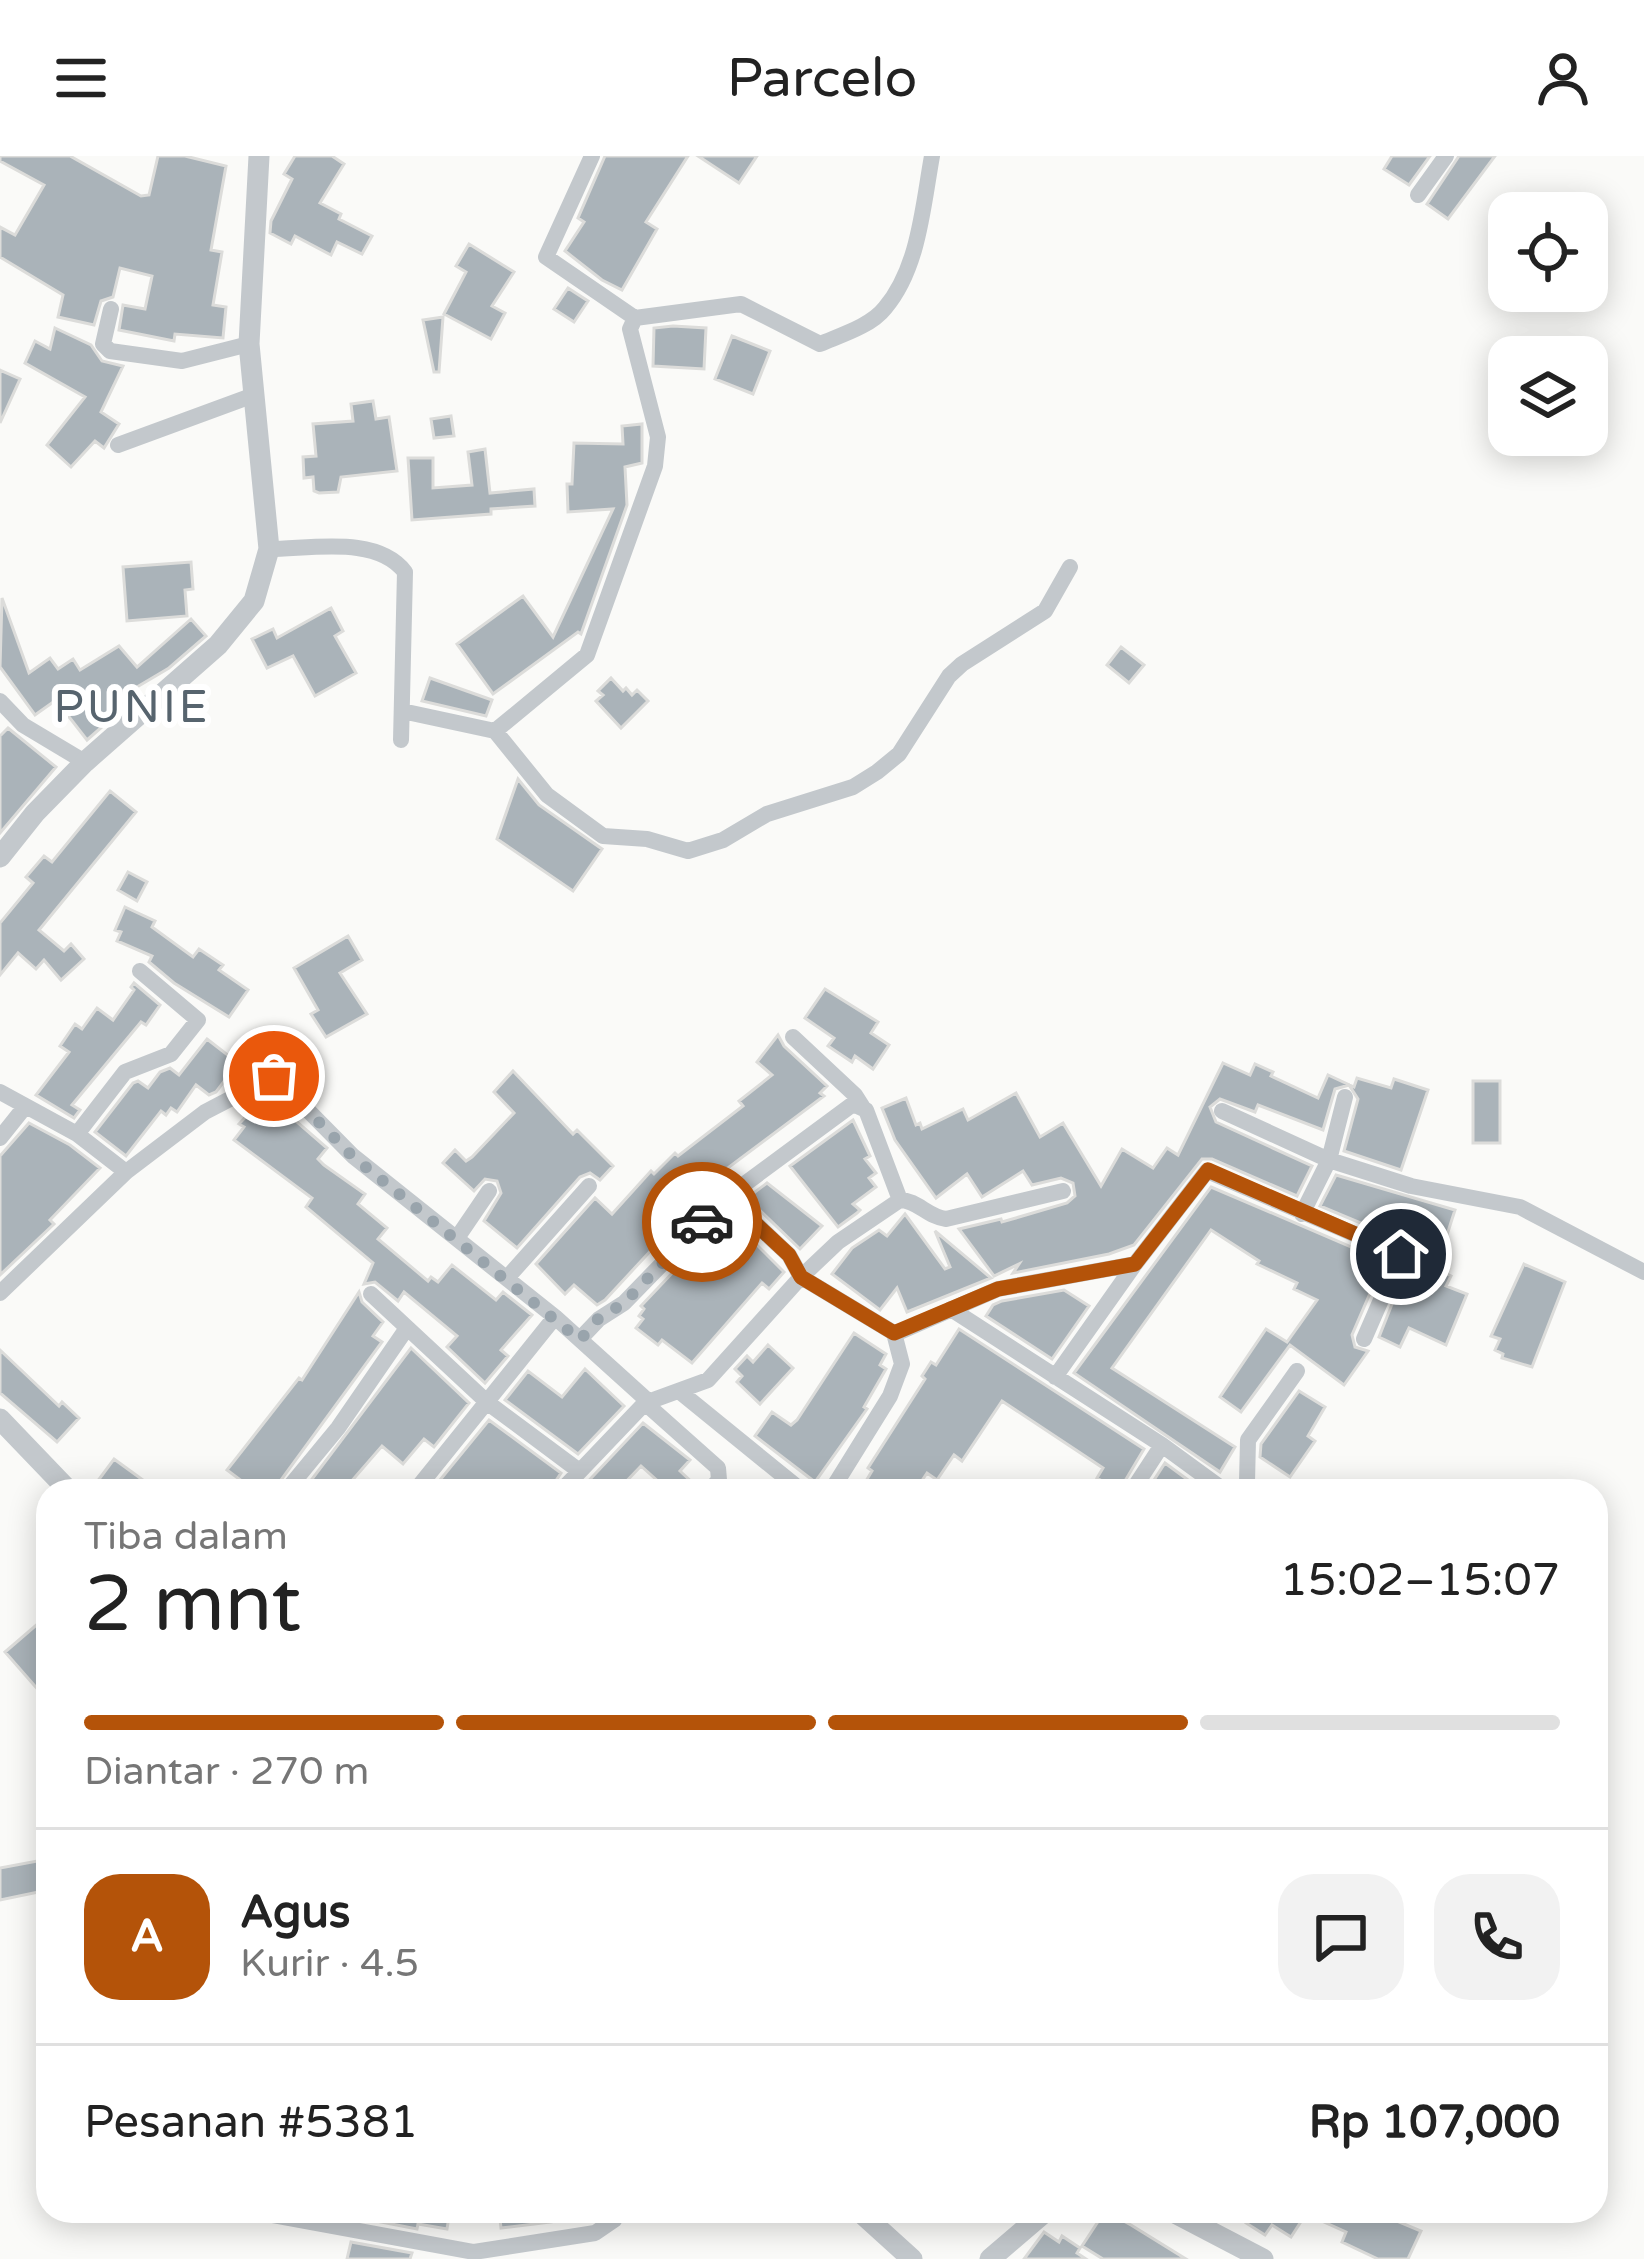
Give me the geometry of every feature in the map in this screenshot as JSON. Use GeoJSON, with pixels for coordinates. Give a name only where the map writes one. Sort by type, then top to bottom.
{"type":"FeatureCollection","features":[{"type":"Feature","properties":{"kind":"street"},"geometry":{"type":"LineString","coordinates":[[0,857],[26,822],[85,762],[237,625],[254,601],[268,549],[249,344],[259,156]]}},
{"type":"Feature","properties":{"kind":"street"},"geometry":{"type":"LineString","coordinates":[[592,156],[546,257],[635,318],[741,304],[820,344],[884,310],[918,236],[932,156]]}},
{"type":"Feature","properties":{"kind":"street"},"geometry":{"type":"LineString","coordinates":[[1418,195],[1446,156]]}},
{"type":"Feature","properties":{"kind":"street"},"geometry":{"type":"LineString","coordinates":[[110,309],[104,344],[110,351],[182,362],[249,344]]}},
{"type":"Feature","properties":{"kind":"street"},"geometry":{"type":"LineString","coordinates":[[495,731],[587,655],[650,488],[658,437],[630,329],[635,318]]}},
{"type":"Feature","properties":{"kind":"street"},"geometry":{"type":"LineString","coordinates":[[118,445],[254,395]]}},
{"type":"Feature","properties":{"kind":"street"},"geometry":{"type":"LineString","coordinates":[[268,549],[385,553],[405,572],[401,740]]}},
{"type":"Feature","properties":{"kind":"street"},"geometry":{"type":"LineString","coordinates":[[403,711],[495,731],[547,795],[603,836],[647,839],[688,851],[723,840],[766,814],[853,787],[877,772],[899,754],[949,676],[1045,611],[1070,568]]}},
{"type":"Feature","properties":{"kind":"street"},"geometry":{"type":"LineString","coordinates":[[0,700],[23,725],[85,762]]}},
{"type":"Feature","properties":{"kind":"street"},"geometry":{"type":"LineString","coordinates":[[77,1134],[124,1072],[171,1054],[198,1020],[140,971]]}},
{"type":"Feature","properties":{"kind":"street"},"geometry":{"type":"LineString","coordinates":[[793,1037],[855,1095],[900,1200]]}},
{"type":"Feature","properties":{"kind":"street"},"geometry":{"type":"LineString","coordinates":[[0,1293],[126,1172],[205,1112],[274,1076],[352,1156],[555,1317],[658,1398],[783,1479]]}},
{"type":"Feature","properties":{"kind":"street"},"geometry":{"type":"LineString","coordinates":[[0,1092],[77,1134],[126,1172]]}},
{"type":"Feature","properties":{"kind":"street"},"geometry":{"type":"LineString","coordinates":[[1303,1214],[1329,1160],[1345,1097]]}},
{"type":"Feature","properties":{"kind":"street"},"geometry":{"type":"LineString","coordinates":[[582,1338],[598,1319],[624,1303],[727,1197],[853,1104],[862,1106]]}},
{"type":"Feature","properties":{"kind":"street"},"geometry":{"type":"LineString","coordinates":[[0,1138],[24,1108]]}},
{"type":"Feature","properties":{"kind":"street"},"geometry":{"type":"LineString","coordinates":[[1222,1111],[1329,1160],[1411,1186],[1520,1207],[1644,1272]]}},
{"type":"Feature","properties":{"kind":"street"},"geometry":{"type":"LineString","coordinates":[[1055,1377],[1207,1171],[1402,1256],[1364,1339]]}},
{"type":"Feature","properties":{"kind":"street"},"geometry":{"type":"LineString","coordinates":[[508,1277],[589,1186]]}},
{"type":"Feature","properties":{"kind":"street"},"geometry":{"type":"LineString","coordinates":[[459,1237],[489,1191]]}},
{"type":"Feature","properties":{"kind":"street"},"geometry":{"type":"LineString","coordinates":[[570,1479],[658,1398],[708,1380],[838,1242],[900,1200],[946,1219],[1063,1191]]}},
{"type":"Feature","properties":{"kind":"street"},"geometry":{"type":"LineString","coordinates":[[727,1197],[789,1255],[801,1277],[894,1333],[902,1364],[897,1400],[840,1479]]}},
{"type":"Feature","properties":{"kind":"street"},"geometry":{"type":"LineString","coordinates":[[894,1333],[1025,1281],[1135,1264]]}},
{"type":"Feature","properties":{"kind":"street"},"geometry":{"type":"LineString","coordinates":[[371,1294],[488,1403],[578,1470]]}},
{"type":"Feature","properties":{"kind":"street"},"geometry":{"type":"LineString","coordinates":[[951,1309],[1209,1479]]}},
{"type":"Feature","properties":{"kind":"street"},"geometry":{"type":"LineString","coordinates":[[425,1479],[555,1317]]}},
{"type":"Feature","properties":{"kind":"street"},"geometry":{"type":"LineString","coordinates":[[296,1479],[338,1428],[407,1328]]}},
{"type":"Feature","properties":{"kind":"street"},"geometry":{"type":"LineString","coordinates":[[1247,1479],[1247,1440],[1298,1371]]}},
{"type":"Feature","properties":{"kind":"street"},"geometry":{"type":"LineString","coordinates":[[658,1398],[718,1468],[718,1479]]}},
{"type":"Feature","properties":{"kind":"street"},"geometry":{"type":"LineString","coordinates":[[3,1428],[56,1479]]}},
{"type":"Feature","properties":{"kind":"street"},"geometry":{"type":"LineString","coordinates":[[1140,1479],[1162,1445]]}},
{"type":"Feature","properties":{"kind":"street"},"geometry":{"type":"LineString","coordinates":[[316,2223],[474,2252],[595,2233],[610,2223]]}},
{"type":"Feature","properties":{"kind":"street"},"geometry":{"type":"LineString","coordinates":[[872,2223],[912,2259]]}},
{"type":"Feature","properties":{"kind":"street"},"geometry":{"type":"LineString","coordinates":[[990,2259],[1032,2223]]}},
{"type":"Feature","properties":{"kind":"street"},"geometry":{"type":"LineString","coordinates":[[1194,2223],[1263,2259]]}},
{"type":"Feature","properties":{"kind":"building"},"geometry":{"type":"Polygon","coordinates":[[[0,156],[70,156],[141,196],[149,195],[158,156],[185,156],[226,166],[211,250],[222,252],[213,305],[226,307],[223,338],[175,334],[174,341],[119,330],[123,305],[145,309],[152,276],[120,268],[113,297],[101,301],[94,325],[58,317],[63,295],[0,257],[0,227],[15,235],[44,185],[0,161],[0,156]]]}},
{"type":"Feature","properties":{"kind":"building"},"geometry":{"type":"Polygon","coordinates":[[[295,156],[332,156],[344,164],[320,203],[372,236],[362,254],[337,242],[331,255],[295,236],[291,244],[270,233],[271,221],[292,179],[284,174],[295,156]]]}},
{"type":"Feature","properties":{"kind":"building"},"geometry":{"type":"Polygon","coordinates":[[[605,156],[688,156],[646,222],[657,229],[622,290],[565,251],[584,222],[578,218],[605,156]]]}},
{"type":"Feature","properties":{"kind":"building"},"geometry":{"type":"Polygon","coordinates":[[[698,156],[757,156],[739,183],[698,156]]]}},
{"type":"Feature","properties":{"kind":"building"},"geometry":{"type":"Polygon","coordinates":[[[1392,156],[1430,156],[1409,185],[1384,169],[1392,156]]]}},
{"type":"Feature","properties":{"kind":"building"},"geometry":{"type":"Polygon","coordinates":[[[1459,156],[1495,156],[1448,219],[1427,204],[1459,156]]]}},
{"type":"Feature","properties":{"kind":"building"},"geometry":{"type":"Polygon","coordinates":[[[469,244],[514,272],[492,306],[505,313],[491,339],[444,314],[466,272],[456,266],[469,244]]]}},
{"type":"Feature","properties":{"kind":"building"},"geometry":{"type":"Polygon","coordinates":[[[568,288],[588,301],[574,322],[554,309],[568,288]]]}},
{"type":"Feature","properties":{"kind":"building"},"geometry":{"type":"Polygon","coordinates":[[[443,317],[439,372],[434,372],[423,320],[443,317]]]}},
{"type":"Feature","properties":{"kind":"building"},"geometry":{"type":"Polygon","coordinates":[[[55,328],[91,345],[102,361],[123,366],[101,412],[119,424],[104,448],[95,441],[71,467],[47,445],[85,397],[25,363],[35,341],[50,349],[55,328]]]}},
{"type":"Feature","properties":{"kind":"building"},"geometry":{"type":"Polygon","coordinates":[[[654,328],[706,328],[704,369],[653,366],[654,328]]]}},
{"type":"Feature","properties":{"kind":"building"},"geometry":{"type":"Polygon","coordinates":[[[732,336],[770,351],[753,394],[715,379],[732,336]]]}},
{"type":"Feature","properties":{"kind":"building"},"geometry":{"type":"Polygon","coordinates":[[[0,370],[20,379],[0,423],[0,370]]]}},
{"type":"Feature","properties":{"kind":"building"},"geometry":{"type":"Polygon","coordinates":[[[373,401],[376,419],[389,417],[397,471],[341,477],[338,492],[314,491],[313,477],[304,478],[303,457],[316,456],[313,424],[353,421],[351,404],[373,401]]]}},
{"type":"Feature","properties":{"kind":"building"},"geometry":{"type":"Polygon","coordinates":[[[451,416],[454,436],[434,438],[431,419],[451,416]]]}},
{"type":"Feature","properties":{"kind":"building"},"geometry":{"type":"Polygon","coordinates":[[[642,424],[642,463],[625,467],[627,505],[581,634],[493,694],[457,644],[523,596],[553,637],[613,509],[568,512],[574,443],[623,444],[622,426],[642,424]]]}},
{"type":"Feature","properties":{"kind":"building"},"geometry":{"type":"Polygon","coordinates":[[[485,449],[490,493],[534,489],[535,506],[412,520],[408,458],[433,458],[433,488],[472,485],[468,452],[485,449]]]}},
{"type":"Feature","properties":{"kind":"building"},"geometry":{"type":"Polygon","coordinates":[[[191,562],[193,589],[185,590],[187,616],[127,621],[123,567],[191,562]]]}},
{"type":"Feature","properties":{"kind":"building"},"geometry":{"type":"Polygon","coordinates":[[[2,598],[29,673],[50,658],[58,669],[73,659],[80,670],[119,646],[137,667],[191,619],[206,636],[169,668],[120,697],[127,705],[87,740],[56,700],[35,715],[0,667],[2,598]]]}},
{"type":"Feature","properties":{"kind":"building"},"geometry":{"type":"Polygon","coordinates":[[[331,608],[343,631],[335,636],[356,673],[315,696],[293,656],[267,668],[252,639],[273,629],[277,638],[331,608]]]}},
{"type":"Feature","properties":{"kind":"building"},"geometry":{"type":"Polygon","coordinates":[[[1121,647],[1144,665],[1129,683],[1107,665],[1121,647]]]}},
{"type":"Feature","properties":{"kind":"building"},"geometry":{"type":"Polygon","coordinates":[[[430,678],[492,700],[486,716],[422,701],[430,678]]]}},
{"type":"Feature","properties":{"kind":"building"},"geometry":{"type":"Polygon","coordinates":[[[611,678],[623,691],[626,688],[632,695],[637,690],[648,701],[621,728],[596,701],[603,695],[598,691],[611,678]]]}},
{"type":"Feature","properties":{"kind":"building"},"geometry":{"type":"Polygon","coordinates":[[[8,728],[56,767],[0,833],[0,736],[8,728]]]}},
{"type":"Feature","properties":{"kind":"building"},"geometry":{"type":"Polygon","coordinates":[[[518,779],[539,805],[602,849],[573,891],[497,839],[518,779]]]}},
{"type":"Feature","properties":{"kind":"building"},"geometry":{"type":"Polygon","coordinates":[[[110,791],[136,812],[39,930],[64,951],[71,944],[84,959],[61,980],[44,960],[36,969],[18,953],[0,975],[0,923],[33,883],[26,877],[44,856],[52,862],[110,791]]]}},
{"type":"Feature","properties":{"kind":"building"},"geometry":{"type":"Polygon","coordinates":[[[128,872],[147,882],[137,901],[118,890],[128,872]]]}},
{"type":"Feature","properties":{"kind":"building"},"geometry":{"type":"Polygon","coordinates":[[[125,907],[155,921],[152,927],[193,957],[199,949],[223,965],[219,970],[248,990],[229,1017],[174,983],[149,962],[152,956],[117,941],[121,932],[115,930],[125,907]]]}},
{"type":"Feature","properties":{"kind":"building"},"geometry":{"type":"Polygon","coordinates":[[[348,936],[362,960],[340,973],[367,1014],[326,1037],[311,1014],[318,1010],[294,968],[348,936]]]}},
{"type":"Feature","properties":{"kind":"building"},"geometry":{"type":"Polygon","coordinates":[[[134,983],[160,1005],[72,1105],[80,1110],[74,1118],[36,1095],[69,1052],[60,1046],[75,1024],[82,1029],[97,1008],[113,1020],[134,983]]]}},
{"type":"Feature","properties":{"kind":"building"},"geometry":{"type":"Polygon","coordinates":[[[825,989],[878,1022],[871,1033],[889,1045],[873,1069],[828,1046],[834,1038],[805,1018],[825,989]]]}},
{"type":"Feature","properties":{"kind":"building"},"geometry":{"type":"Polygon","coordinates":[[[778,1035],[827,1086],[820,1093],[824,1096],[701,1188],[710,1196],[686,1221],[682,1217],[605,1300],[597,1305],[574,1285],[565,1294],[536,1264],[595,1198],[612,1214],[651,1171],[654,1174],[675,1153],[678,1156],[743,1106],[739,1101],[772,1075],[757,1062],[778,1035]]]}},
{"type":"Feature","properties":{"kind":"building"},"geometry":{"type":"Polygon","coordinates":[[[207,1039],[238,1063],[216,1092],[209,1095],[196,1085],[177,1112],[171,1108],[166,1115],[161,1111],[126,1156],[95,1132],[133,1083],[148,1088],[160,1072],[170,1068],[179,1075],[207,1039]]]}},
{"type":"Feature","properties":{"kind":"building"},"geometry":{"type":"Polygon","coordinates":[[[1223,1063],[1250,1075],[1255,1064],[1318,1098],[1328,1075],[1354,1087],[1357,1078],[1391,1088],[1394,1079],[1428,1090],[1401,1170],[1344,1151],[1358,1099],[1349,1085],[1335,1089],[1323,1130],[1258,1105],[1255,1112],[1220,1099],[1210,1107],[1216,1122],[1312,1166],[1297,1196],[1212,1159],[1202,1159],[1134,1245],[1013,1273],[1019,1264],[994,1276],[959,1229],[1067,1203],[1075,1196],[1073,1183],[1061,1178],[1032,1185],[1023,1171],[982,1197],[967,1174],[936,1198],[895,1140],[882,1108],[906,1098],[922,1129],[963,1109],[968,1120],[1016,1093],[1040,1137],[1063,1123],[1101,1186],[1122,1149],[1153,1168],[1167,1148],[1178,1155],[1223,1063]]]}},
{"type":"Feature","properties":{"kind":"building"},"geometry":{"type":"Polygon","coordinates":[[[513,1071],[573,1134],[577,1130],[613,1166],[600,1180],[590,1173],[580,1177],[517,1248],[484,1221],[501,1193],[497,1181],[485,1179],[474,1191],[443,1163],[455,1150],[466,1161],[472,1157],[514,1113],[494,1092],[513,1071]]]}},
{"type":"Feature","properties":{"kind":"building"},"geometry":{"type":"Polygon","coordinates":[[[1473,1081],[1500,1081],[1500,1143],[1473,1143],[1473,1081]]]}},
{"type":"Feature","properties":{"kind":"building"},"geometry":{"type":"Polygon","coordinates":[[[266,1095],[327,1148],[318,1159],[365,1194],[358,1204],[387,1228],[378,1239],[428,1281],[431,1277],[438,1282],[452,1265],[496,1300],[503,1292],[532,1315],[501,1350],[508,1356],[485,1383],[447,1347],[457,1336],[404,1292],[398,1301],[375,1282],[364,1284],[373,1263],[306,1207],[312,1198],[234,1140],[244,1127],[239,1124],[266,1095]]]}},
{"type":"Feature","properties":{"kind":"building"},"geometry":{"type":"Polygon","coordinates":[[[853,1120],[870,1156],[865,1159],[876,1173],[869,1178],[876,1187],[853,1204],[860,1210],[838,1227],[790,1166],[853,1120]]]}},
{"type":"Feature","properties":{"kind":"building"},"geometry":{"type":"Polygon","coordinates":[[[29,1123],[100,1168],[50,1220],[54,1224],[0,1275],[0,1156],[29,1123]]]}},
{"type":"Feature","properties":{"kind":"building"},"geometry":{"type":"Polygon","coordinates":[[[1336,1175],[1455,1210],[1436,1269],[1451,1276],[1446,1286],[1467,1294],[1446,1345],[1409,1328],[1400,1347],[1379,1337],[1413,1251],[1406,1242],[1320,1206],[1336,1175]]]}},
{"type":"Feature","properties":{"kind":"building"},"geometry":{"type":"Polygon","coordinates":[[[767,1183],[822,1226],[800,1249],[747,1198],[767,1183]]]}},
{"type":"Feature","properties":{"kind":"building"},"geometry":{"type":"Polygon","coordinates":[[[1211,1187],[1384,1261],[1352,1335],[1355,1347],[1368,1351],[1344,1385],[1290,1345],[1241,1412],[1220,1397],[1266,1329],[1287,1342],[1317,1300],[1211,1230],[1112,1368],[1235,1447],[1220,1472],[1074,1373],[1211,1187]]]}},
{"type":"Feature","properties":{"kind":"building"},"geometry":{"type":"Polygon","coordinates":[[[905,1214],[945,1269],[950,1267],[935,1231],[991,1278],[907,1312],[897,1288],[880,1310],[832,1274],[852,1248],[879,1230],[887,1236],[905,1214]]]}},
{"type":"Feature","properties":{"kind":"building"},"geometry":{"type":"Polygon","coordinates":[[[727,1215],[784,1272],[769,1289],[762,1283],[692,1363],[662,1340],[658,1345],[636,1328],[643,1319],[641,1306],[727,1215]]]}},
{"type":"Feature","properties":{"kind":"building"},"geometry":{"type":"Polygon","coordinates":[[[1524,1264],[1565,1282],[1532,1367],[1502,1358],[1495,1350],[1500,1339],[1491,1336],[1524,1264]]]}},
{"type":"Feature","properties":{"kind":"building"},"geometry":{"type":"Polygon","coordinates":[[[1064,1290],[1089,1306],[1052,1359],[986,1316],[1002,1301],[1064,1290]]]}},
{"type":"Feature","properties":{"kind":"building"},"geometry":{"type":"Polygon","coordinates":[[[359,1292],[362,1302],[383,1322],[373,1336],[382,1342],[282,1479],[239,1479],[227,1470],[302,1380],[359,1292]]]}},
{"type":"Feature","properties":{"kind":"building"},"geometry":{"type":"Polygon","coordinates":[[[959,1329],[1144,1449],[1126,1479],[1099,1479],[1103,1468],[1002,1401],[962,1461],[954,1455],[938,1479],[927,1473],[923,1479],[867,1479],[872,1471],[868,1468],[925,1379],[922,1376],[931,1362],[936,1365],[959,1329]]]}},
{"type":"Feature","properties":{"kind":"building"},"geometry":{"type":"Polygon","coordinates":[[[854,1333],[886,1354],[880,1365],[886,1369],[867,1409],[817,1479],[755,1436],[772,1412],[791,1425],[854,1333]]]}},
{"type":"Feature","properties":{"kind":"building"},"geometry":{"type":"Polygon","coordinates":[[[768,1345],[793,1368],[760,1404],[737,1382],[742,1376],[735,1369],[747,1356],[753,1362],[768,1345]]]}},
{"type":"Feature","properties":{"kind":"building"},"geometry":{"type":"Polygon","coordinates":[[[411,1348],[469,1403],[434,1447],[424,1439],[403,1464],[382,1446],[353,1479],[312,1479],[411,1348]]]}},
{"type":"Feature","properties":{"kind":"building"},"geometry":{"type":"Polygon","coordinates":[[[0,1350],[59,1406],[62,1402],[79,1418],[57,1442],[0,1393],[0,1350]]]}},
{"type":"Feature","properties":{"kind":"building"},"geometry":{"type":"Polygon","coordinates":[[[585,1369],[624,1406],[578,1454],[505,1400],[528,1371],[562,1397],[585,1369]]]}},
{"type":"Feature","properties":{"kind":"building"},"geometry":{"type":"Polygon","coordinates":[[[1299,1391],[1325,1407],[1308,1436],[1315,1441],[1290,1477],[1260,1457],[1261,1444],[1299,1391]]]}},
{"type":"Feature","properties":{"kind":"building"},"geometry":{"type":"Polygon","coordinates":[[[489,1420],[561,1473],[557,1479],[441,1479],[489,1420]]]}},
{"type":"Feature","properties":{"kind":"building"},"geometry":{"type":"Polygon","coordinates":[[[643,1423],[690,1460],[680,1471],[688,1479],[656,1479],[641,1466],[629,1479],[590,1479],[643,1423]]]}},
{"type":"Feature","properties":{"kind":"building"},"geometry":{"type":"Polygon","coordinates":[[[114,1459],[142,1479],[99,1479],[114,1459]]]}},
{"type":"Feature","properties":{"kind":"building"},"geometry":{"type":"Polygon","coordinates":[[[1165,1463],[1187,1479],[1155,1479],[1165,1463]]]}},
{"type":"Feature","properties":{"kind":"building"},"geometry":{"type":"Polygon","coordinates":[[[36,1625],[36,1687],[5,1652],[36,1625]]]}},
{"type":"Feature","properties":{"kind":"building"},"geometry":{"type":"Polygon","coordinates":[[[36,1861],[36,1892],[0,1900],[0,1868],[36,1861]]]}},
{"type":"Feature","properties":{"kind":"building"},"geometry":{"type":"Polygon","coordinates":[[[386,2223],[448,2223],[447,2229],[418,2224],[417,2229],[386,2223]]]}},
{"type":"Feature","properties":{"kind":"building"},"geometry":{"type":"Polygon","coordinates":[[[500,2223],[543,2223],[501,2228],[500,2223]]]}},
{"type":"Feature","properties":{"kind":"building"},"geometry":{"type":"Polygon","coordinates":[[[1097,2223],[1127,2223],[1186,2259],[1103,2259],[1082,2246],[1097,2223]]]}},
{"type":"Feature","properties":{"kind":"building"},"geometry":{"type":"Polygon","coordinates":[[[1246,2223],[1300,2223],[1291,2237],[1272,2225],[1265,2235],[1246,2223]]]}},
{"type":"Feature","properties":{"kind":"building"},"geometry":{"type":"Polygon","coordinates":[[[1326,2223],[1402,2223],[1421,2231],[1408,2259],[1378,2259],[1342,2242],[1346,2232],[1326,2223]]]}},
{"type":"Feature","properties":{"kind":"building"},"geometry":{"type":"Polygon","coordinates":[[[1044,2232],[1059,2242],[1062,2236],[1080,2248],[1077,2253],[1086,2259],[1024,2259],[1044,2232]]]}},
{"type":"Feature","properties":{"kind":"building"},"geometry":{"type":"Polygon","coordinates":[[[351,2242],[412,2253],[410,2259],[347,2259],[351,2242]]]}},
{"type":"Feature","properties":{"kind":"way so far"},"geometry":{"type":"LineString","coordinates":[[274,1076],[352,1156],[580,1340],[598,1319],[624,1303],[702,1222]]}},
{"type":"Feature","properties":{"kind":"district","name":"PUNIE"},"geometry":{"type":"Point","coordinates":[132,706]}},
{"type":"Feature","properties":{"kind":"route"},"geometry":{"type":"LineString","coordinates":[[702,1222],[727,1197],[789,1255],[801,1277],[894,1333],[1025,1281],[1135,1264],[1208,1170],[1401,1254]]}}]}
